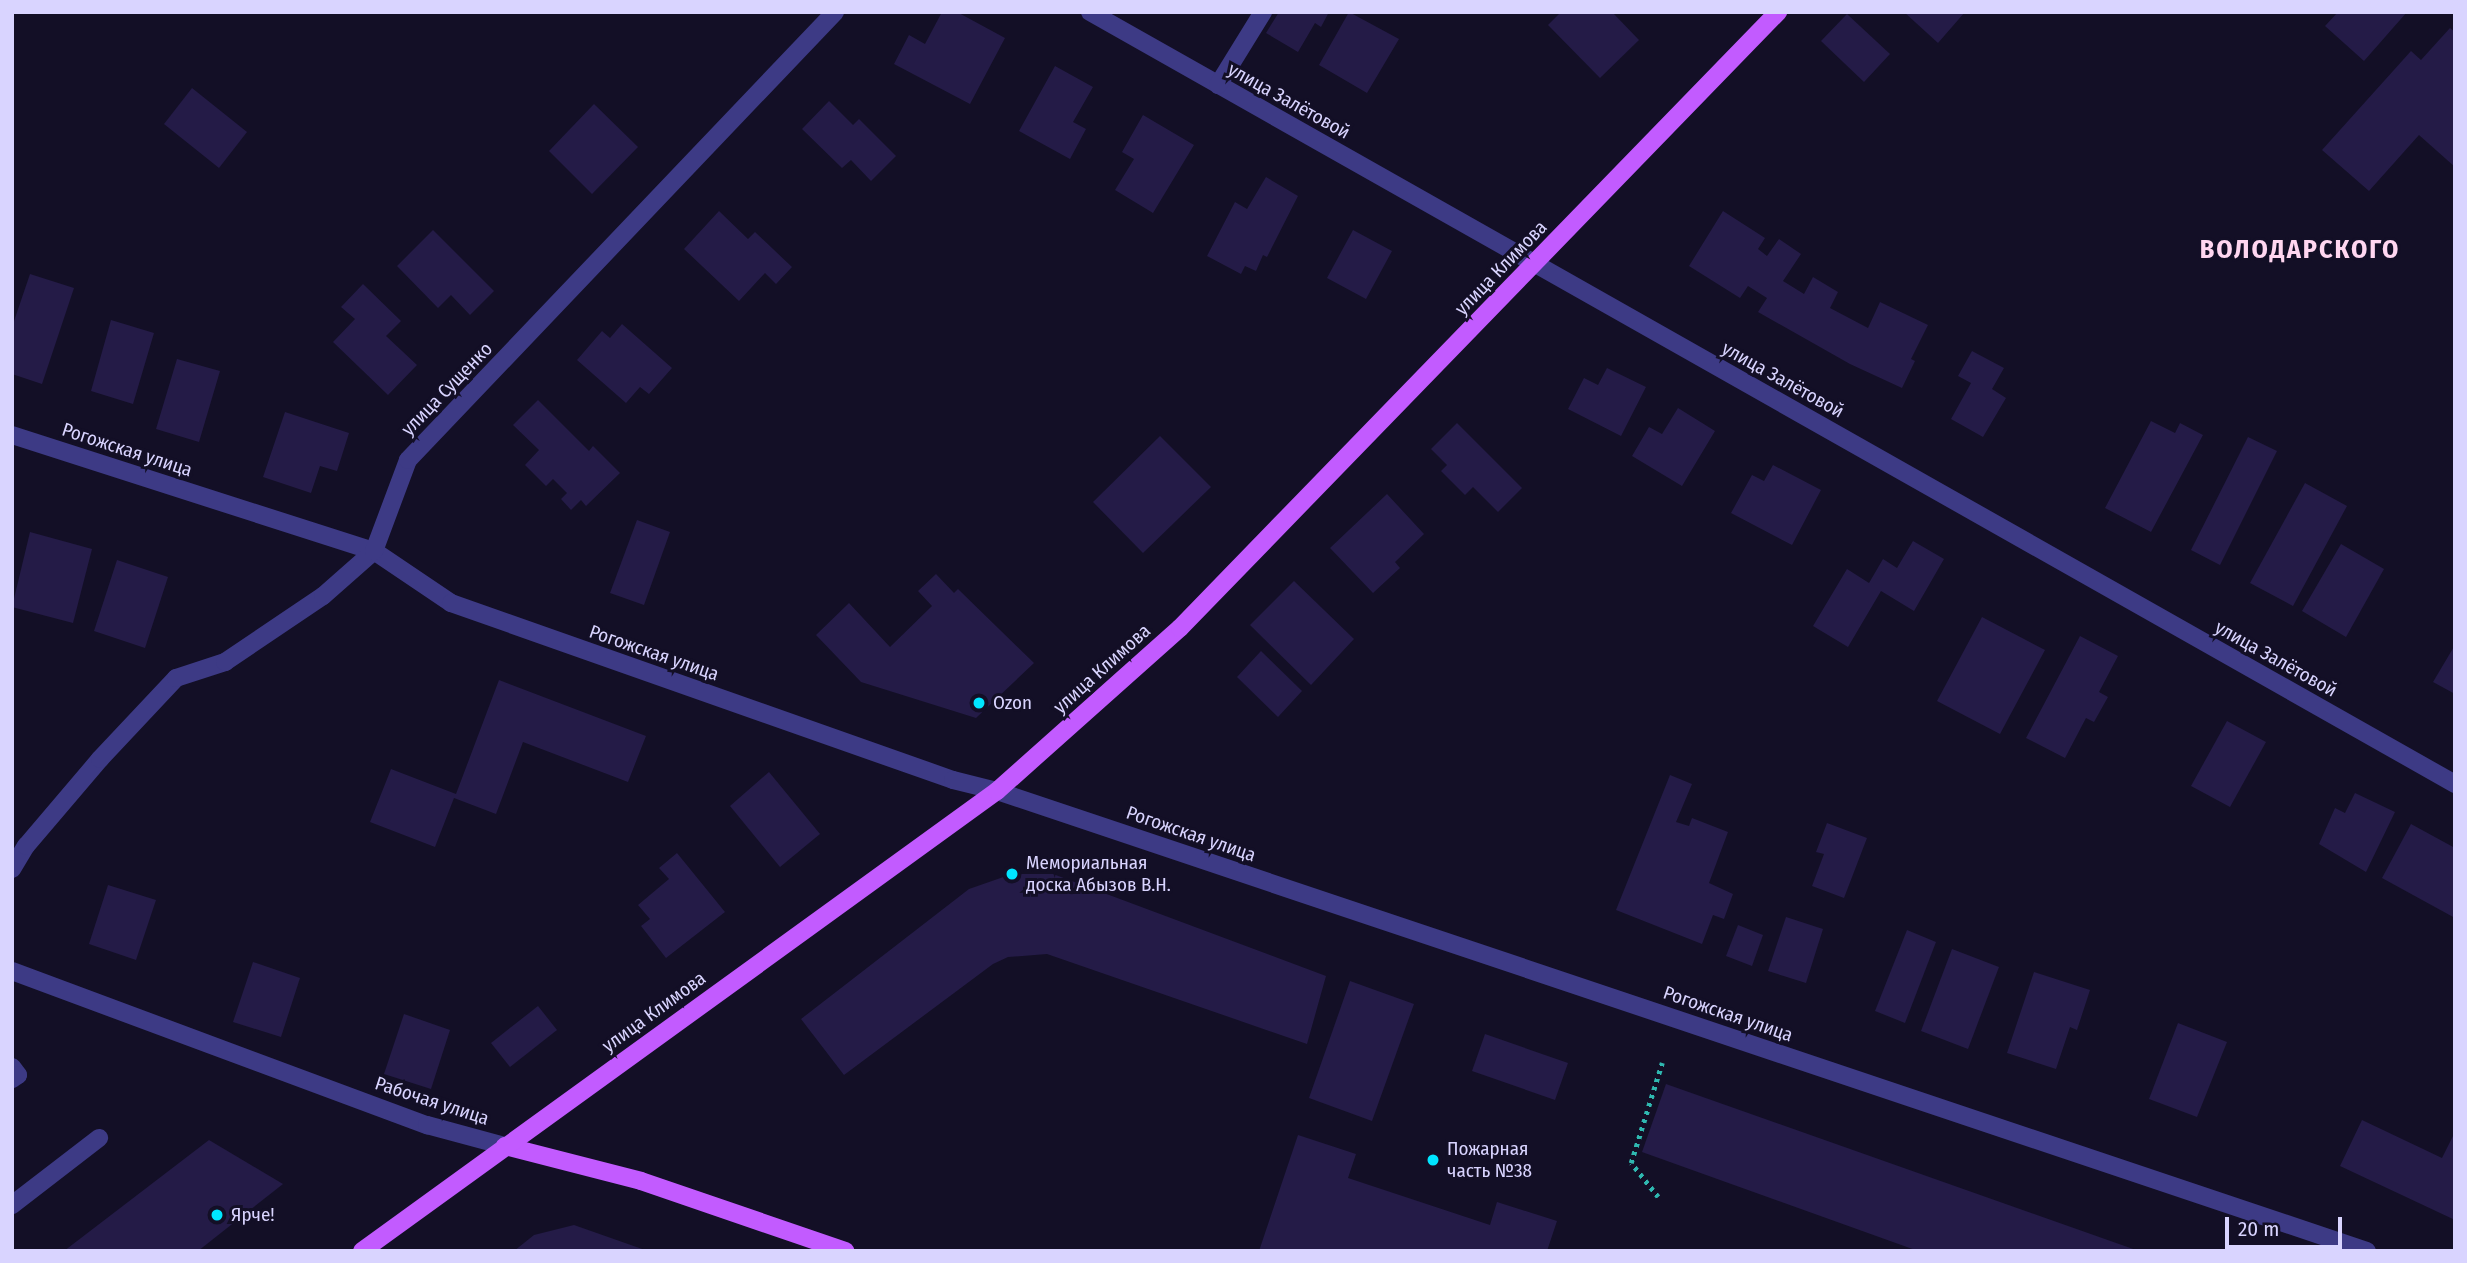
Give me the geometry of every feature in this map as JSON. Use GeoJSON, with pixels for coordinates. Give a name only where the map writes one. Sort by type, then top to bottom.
{"type":"FeatureCollection","features":[{"type":"Feature","properties":{"kind":"main road","name":"улица Климова"},"geometry":{"type":"LineString","coordinates":[[362,1251],[997,791],[1180,628],[1778,12]]}},
{"type":"Feature","properties":{"kind":"main road","name":"Рабочая улица"},"geometry":{"type":"LineString","coordinates":[[505,1146],[641,1181],[845,1251]]}},
{"type":"Feature","properties":{"kind":"street","name":"улица Сущенко"},"geometry":{"type":"LineString","coordinates":[[12,869],[26,846],[92,769],[176,678],[225,662],[323,596],[374,551],[408,460],[835,12]]}},
{"type":"Feature","properties":{"kind":"street","name":"улица Залётовой"},"geometry":{"type":"LineString","coordinates":[[1090,12],[2455,784]]}},
{"type":"Feature","properties":{"kind":"street"},"geometry":{"type":"LineString","coordinates":[[1218,85],[1263,12]]}},
{"type":"Feature","properties":{"kind":"street","name":"Рогожская улица"},"geometry":{"type":"LineString","coordinates":[[12,435],[374,551],[451,604],[953,780],[997,791],[2367,1251]]}},
{"type":"Feature","properties":{"kind":"street","name":"Рабочая улица"},"geometry":{"type":"LineString","coordinates":[[12,971],[427,1125],[505,1146]]}},
{"type":"Feature","properties":{"kind":"street"},"geometry":{"type":"LineString","coordinates":[[12,1067],[18,1075],[12,1079]]}},
{"type":"Feature","properties":{"kind":"street"},"geometry":{"type":"LineString","coordinates":[[12,1205],[99,1138]]}},
{"type":"Feature","properties":{"kind":"path"},"geometry":{"type":"LineString","coordinates":[[1658,1197],[1631,1163],[1662,1063]]}},
{"type":"Feature","properties":{"kind":"building"},"geometry":{"type":"Polygon","coordinates":[[[942,12],[957,12],[1005,38],[970,104],[894,64],[909,35],[925,44],[942,12]]]}},
{"type":"Feature","properties":{"kind":"building"},"geometry":{"type":"Polygon","coordinates":[[[1279,12],[1329,12],[1321,27],[1315,23],[1298,52],[1266,33],[1279,12]]]}},
{"type":"Feature","properties":{"kind":"building"},"geometry":{"type":"Polygon","coordinates":[[[1349,12],[1399,39],[1367,93],[1319,65],[1349,12]]]}},
{"type":"Feature","properties":{"kind":"building"},"geometry":{"type":"Polygon","coordinates":[[[1561,12],[1612,12],[1639,40],[1600,78],[1548,25],[1561,12]]]}},
{"type":"Feature","properties":{"kind":"building"},"geometry":{"type":"Polygon","coordinates":[[[1904,12],[1965,12],[1938,43],[1904,12]]]}},
{"type":"Feature","properties":{"kind":"building"},"geometry":{"type":"Polygon","coordinates":[[[2338,12],[2407,12],[2364,61],[2325,26],[2338,12]]]}},
{"type":"Feature","properties":{"kind":"building"},"geometry":{"type":"Polygon","coordinates":[[[1847,14],[1890,54],[1864,82],[1821,41],[1847,14]]]}},
{"type":"Feature","properties":{"kind":"building"},"geometry":{"type":"Polygon","coordinates":[[[2450,28],[2455,32],[2455,167],[2419,135],[2369,191],[2322,150],[2411,51],[2421,60],[2450,28]]]}},
{"type":"Feature","properties":{"kind":"building"},"geometry":{"type":"Polygon","coordinates":[[[1055,66],[1093,87],[1073,122],[1086,129],[1070,159],[1019,131],[1055,66]]]}},
{"type":"Feature","properties":{"kind":"building"},"geometry":{"type":"Polygon","coordinates":[[[192,88],[247,132],[219,168],[164,124],[192,88]]]}},
{"type":"Feature","properties":{"kind":"building"},"geometry":{"type":"Polygon","coordinates":[[[829,101],[853,125],[859,119],[896,156],[871,181],[851,160],[842,168],[802,129],[829,101]]]}},
{"type":"Feature","properties":{"kind":"building"},"geometry":{"type":"Polygon","coordinates":[[[594,104],[638,147],[592,194],[549,151],[594,104]]]}},
{"type":"Feature","properties":{"kind":"building"},"geometry":{"type":"Polygon","coordinates":[[[1143,115],[1194,145],[1153,213],[1115,190],[1134,159],[1122,152],[1143,115]]]}},
{"type":"Feature","properties":{"kind":"building"},"geometry":{"type":"Polygon","coordinates":[[[1266,177],[1298,196],[1267,257],[1263,255],[1256,271],[1245,266],[1241,274],[1207,256],[1235,202],[1247,209],[1266,177]]]}},
{"type":"Feature","properties":{"kind":"building"},"geometry":{"type":"Polygon","coordinates":[[[719,211],[748,239],[755,232],[792,267],[776,284],[765,273],[739,301],[684,249],[719,211]]]}},
{"type":"Feature","properties":{"kind":"building"},"geometry":{"type":"Polygon","coordinates":[[[1723,211],[1765,238],[1758,249],[1767,256],[1779,239],[1801,254],[1783,281],[1804,294],[1813,277],[1838,292],[1830,308],[1868,328],[1880,302],[1928,325],[1911,359],[1915,361],[1902,388],[1850,364],[1758,312],[1767,298],[1748,286],[1740,298],[1689,266],[1723,211]]]}},
{"type":"Feature","properties":{"kind":"building"},"geometry":{"type":"Polygon","coordinates":[[[433,230],[494,291],[470,315],[451,295],[438,308],[397,266],[433,230]]]}},
{"type":"Feature","properties":{"kind":"building"},"geometry":{"type":"Polygon","coordinates":[[[1353,230],[1392,251],[1366,299],[1327,278],[1353,230]]]}},
{"type":"Feature","properties":{"kind":"building"},"geometry":{"type":"Polygon","coordinates":[[[30,274],[74,288],[42,384],[12,374],[12,327],[30,274]]]}},
{"type":"Feature","properties":{"kind":"building"},"geometry":{"type":"Polygon","coordinates":[[[363,284],[401,321],[386,336],[417,365],[388,395],[333,342],[355,319],[341,307],[363,284]]]}},
{"type":"Feature","properties":{"kind":"building"},"geometry":{"type":"Polygon","coordinates":[[[111,320],[154,333],[133,404],[91,391],[111,320]]]}},
{"type":"Feature","properties":{"kind":"building"},"geometry":{"type":"Polygon","coordinates":[[[622,324],[672,368],[649,394],[640,387],[626,403],[577,360],[602,331],[610,338],[622,324]]]}},
{"type":"Feature","properties":{"kind":"building"},"geometry":{"type":"Polygon","coordinates":[[[1972,351],[2004,368],[1992,389],[2006,398],[1983,437],[1951,419],[1971,383],[1958,376],[1972,351]]]}},
{"type":"Feature","properties":{"kind":"building"},"geometry":{"type":"Polygon","coordinates":[[[177,359],[220,371],[199,442],[156,429],[177,359]]]}},
{"type":"Feature","properties":{"kind":"building"},"geometry":{"type":"Polygon","coordinates":[[[1607,368],[1646,387],[1621,436],[1568,409],[1584,378],[1598,385],[1607,368]]]}},
{"type":"Feature","properties":{"kind":"building"},"geometry":{"type":"Polygon","coordinates":[[[538,400],[589,451],[593,446],[620,473],[586,506],[581,500],[571,510],[561,499],[567,493],[553,479],[546,486],[525,465],[539,450],[513,425],[538,400]]]}},
{"type":"Feature","properties":{"kind":"building"},"geometry":{"type":"Polygon","coordinates":[[[1678,408],[1715,431],[1682,486],[1632,456],[1649,427],[1662,434],[1678,408]]]}},
{"type":"Feature","properties":{"kind":"building"},"geometry":{"type":"Polygon","coordinates":[[[285,412],[349,433],[337,471],[320,466],[311,493],[263,477],[285,412]]]}},
{"type":"Feature","properties":{"kind":"building"},"geometry":{"type":"Polygon","coordinates":[[[2151,421],[2175,433],[2180,423],[2203,435],[2151,532],[2105,508],[2151,421]]]}},
{"type":"Feature","properties":{"kind":"building"},"geometry":{"type":"Polygon","coordinates":[[[1457,423],[1522,488],[1498,512],[1473,487],[1465,495],[1441,471],[1447,465],[1431,449],[1457,423]]]}},
{"type":"Feature","properties":{"kind":"building"},"geometry":{"type":"Polygon","coordinates":[[[1160,436],[1211,487],[1143,553],[1093,502],[1160,436]]]}},
{"type":"Feature","properties":{"kind":"building"},"geometry":{"type":"Polygon","coordinates":[[[2248,437],[2277,451],[2220,565],[2191,550],[2248,437]]]}},
{"type":"Feature","properties":{"kind":"building"},"geometry":{"type":"Polygon","coordinates":[[[1773,465],[1821,490],[1792,545],[1731,513],[1752,475],[1764,481],[1773,465]]]}},
{"type":"Feature","properties":{"kind":"building"},"geometry":{"type":"Polygon","coordinates":[[[2305,483],[2347,506],[2293,606],[2250,583],[2305,483]]]}},
{"type":"Feature","properties":{"kind":"building"},"geometry":{"type":"Polygon","coordinates":[[[1387,494],[1424,534],[1395,562],[1400,568],[1373,593],[1330,548],[1387,494]]]}},
{"type":"Feature","properties":{"kind":"building"},"geometry":{"type":"Polygon","coordinates":[[[637,520],[670,532],[644,605],[610,593],[637,520]]]}},
{"type":"Feature","properties":{"kind":"building"},"geometry":{"type":"Polygon","coordinates":[[[30,532],[92,549],[73,623],[12,607],[30,532]]]}},
{"type":"Feature","properties":{"kind":"building"},"geometry":{"type":"Polygon","coordinates":[[[1913,541],[1944,559],[1914,611],[1881,591],[1848,647],[1813,626],[1847,569],[1869,583],[1883,559],[1897,568],[1913,541]]]}},
{"type":"Feature","properties":{"kind":"building"},"geometry":{"type":"Polygon","coordinates":[[[2341,544],[2384,569],[2346,637],[2302,611],[2341,544]]]}},
{"type":"Feature","properties":{"kind":"building"},"geometry":{"type":"Polygon","coordinates":[[[117,560],[168,577],[145,648],[94,631],[117,560]]]}},
{"type":"Feature","properties":{"kind":"building"},"geometry":{"type":"Polygon","coordinates":[[[936,574],[954,593],[958,589],[1034,663],[976,718],[861,682],[816,635],[849,603],[890,647],[932,606],[918,591],[936,574]]]}},
{"type":"Feature","properties":{"kind":"building"},"geometry":{"type":"Polygon","coordinates":[[[1294,581],[1354,639],[1311,685],[1250,625],[1294,581]]]}},
{"type":"Feature","properties":{"kind":"building"},"geometry":{"type":"Polygon","coordinates":[[[1982,617],[2045,650],[2000,734],[1937,701],[1982,617]]]}},
{"type":"Feature","properties":{"kind":"building"},"geometry":{"type":"Polygon","coordinates":[[[2080,636],[2118,656],[2099,692],[2108,697],[2094,722],[2086,718],[2065,758],[2026,738],[2080,636]]]}},
{"type":"Feature","properties":{"kind":"building"},"geometry":{"type":"Polygon","coordinates":[[[2455,645],[2455,694],[2433,682],[2455,645]]]}},
{"type":"Feature","properties":{"kind":"building"},"geometry":{"type":"Polygon","coordinates":[[[1261,651],[1302,691],[1278,717],[1237,677],[1261,651]]]}},
{"type":"Feature","properties":{"kind":"building"},"geometry":{"type":"Polygon","coordinates":[[[499,680],[646,736],[628,782],[523,742],[496,814],[454,798],[435,847],[370,822],[391,769],[456,794],[499,680]]]}},
{"type":"Feature","properties":{"kind":"building"},"geometry":{"type":"Polygon","coordinates":[[[2227,721],[2266,742],[2230,807],[2191,786],[2227,721]]]}},
{"type":"Feature","properties":{"kind":"building"},"geometry":{"type":"Polygon","coordinates":[[[769,772],[820,834],[780,867],[730,806],[769,772]]]}},
{"type":"Feature","properties":{"kind":"building"},"geometry":{"type":"Polygon","coordinates":[[[1670,775],[1692,784],[1676,822],[1689,826],[1692,818],[1728,832],[1709,883],[1733,894],[1724,919],[1713,915],[1702,944],[1616,910],[1670,775]]]}},
{"type":"Feature","properties":{"kind":"building"},"geometry":{"type":"Polygon","coordinates":[[[2355,793],[2395,812],[2366,872],[2319,844],[2335,808],[2345,813],[2355,793]]]}},
{"type":"Feature","properties":{"kind":"building"},"geometry":{"type":"Polygon","coordinates":[[[1827,823],[1867,838],[1844,898],[1812,886],[1824,854],[1816,852],[1827,823]]]}},
{"type":"Feature","properties":{"kind":"building"},"geometry":{"type":"Polygon","coordinates":[[[2411,824],[2455,848],[2455,918],[2382,878],[2411,824]]]}},
{"type":"Feature","properties":{"kind":"building"},"geometry":{"type":"Polygon","coordinates":[[[677,853],[725,912],[666,958],[641,926],[650,919],[638,905],[669,879],[659,868],[677,853]]]}},
{"type":"Feature","properties":{"kind":"building"},"geometry":{"type":"Polygon","coordinates":[[[1012,874],[1053,874],[1326,976],[1307,1044],[1047,954],[1008,957],[993,964],[844,1075],[801,1019],[969,889],[1012,874]]]}},
{"type":"Feature","properties":{"kind":"building"},"geometry":{"type":"Polygon","coordinates":[[[108,885],[156,900],[136,960],[89,944],[108,885]]]}},
{"type":"Feature","properties":{"kind":"building"},"geometry":{"type":"Polygon","coordinates":[[[1786,917],[1823,929],[1806,983],[1768,971],[1786,917]]]}},
{"type":"Feature","properties":{"kind":"building"},"geometry":{"type":"Polygon","coordinates":[[[1738,925],[1763,935],[1752,966],[1726,956],[1738,925]]]}},
{"type":"Feature","properties":{"kind":"building"},"geometry":{"type":"Polygon","coordinates":[[[1907,930],[1936,942],[1905,1023],[1875,1011],[1907,930]]]}},
{"type":"Feature","properties":{"kind":"building"},"geometry":{"type":"Polygon","coordinates":[[[1952,949],[1999,967],[1968,1049],[1921,1031],[1952,949]]]}},
{"type":"Feature","properties":{"kind":"building"},"geometry":{"type":"Polygon","coordinates":[[[253,962],[300,978],[281,1037],[233,1022],[253,962]]]}},
{"type":"Feature","properties":{"kind":"building"},"geometry":{"type":"Polygon","coordinates":[[[2034,972],[2090,990],[2077,1030],[2070,1027],[2056,1069],[2007,1053],[2034,972]]]}},
{"type":"Feature","properties":{"kind":"building"},"geometry":{"type":"Polygon","coordinates":[[[1350,981],[1414,1004],[1372,1121],[1309,1098],[1350,981]]]}},
{"type":"Feature","properties":{"kind":"building"},"geometry":{"type":"Polygon","coordinates":[[[538,1006],[557,1030],[510,1067],[491,1043],[538,1006]]]}},
{"type":"Feature","properties":{"kind":"building"},"geometry":{"type":"Polygon","coordinates":[[[404,1014],[450,1030],[431,1089],[384,1074],[404,1014]]]}},
{"type":"Feature","properties":{"kind":"building"},"geometry":{"type":"Polygon","coordinates":[[[2178,1023],[2227,1042],[2197,1117],[2149,1099],[2178,1023]]]}},
{"type":"Feature","properties":{"kind":"building"},"geometry":{"type":"Polygon","coordinates":[[[1485,1034],[1568,1063],[1555,1100],[1472,1071],[1485,1034]]]}},
{"type":"Feature","properties":{"kind":"building"},"geometry":{"type":"Polygon","coordinates":[[[1666,1084],[2136,1250],[1918,1251],[1642,1152],[1666,1084]]]}},
{"type":"Feature","properties":{"kind":"building"},"geometry":{"type":"Polygon","coordinates":[[[2362,1120],[2442,1158],[2455,1132],[2455,1220],[2340,1166],[2362,1120]]]}},
{"type":"Feature","properties":{"kind":"building"},"geometry":{"type":"Polygon","coordinates":[[[1298,1135],[1356,1154],[1348,1178],[1490,1225],[1497,1202],[1557,1221],[1547,1251],[1259,1251],[1298,1135]]]}},
{"type":"Feature","properties":{"kind":"building"},"geometry":{"type":"Polygon","coordinates":[[[209,1140],[283,1184],[198,1251],[64,1251],[209,1140]]]}},
{"type":"Feature","properties":{"kind":"building"},"geometry":{"type":"Polygon","coordinates":[[[574,1225],[645,1251],[514,1251],[534,1235],[574,1225]]]}},
{"type":"Feature","properties":{"kind":"place","name":"Ozon"},"geometry":{"type":"Point","coordinates":[979,703]}},
{"type":"Feature","properties":{"kind":"place","name":"Мемориальная доска Абызов В.Н."},"geometry":{"type":"Point","coordinates":[1012,874]}},
{"type":"Feature","properties":{"kind":"place","name":"Пожарная часть №38"},"geometry":{"type":"Point","coordinates":[1433,1160]}},
{"type":"Feature","properties":{"kind":"place","name":"Ярче!"},"geometry":{"type":"Point","coordinates":[217,1215]}},
{"type":"Feature","properties":{"kind":"district","name":"ВОЛОДАРСКОГО"},"geometry":{"type":"Point","coordinates":[2300,250]}}]}
